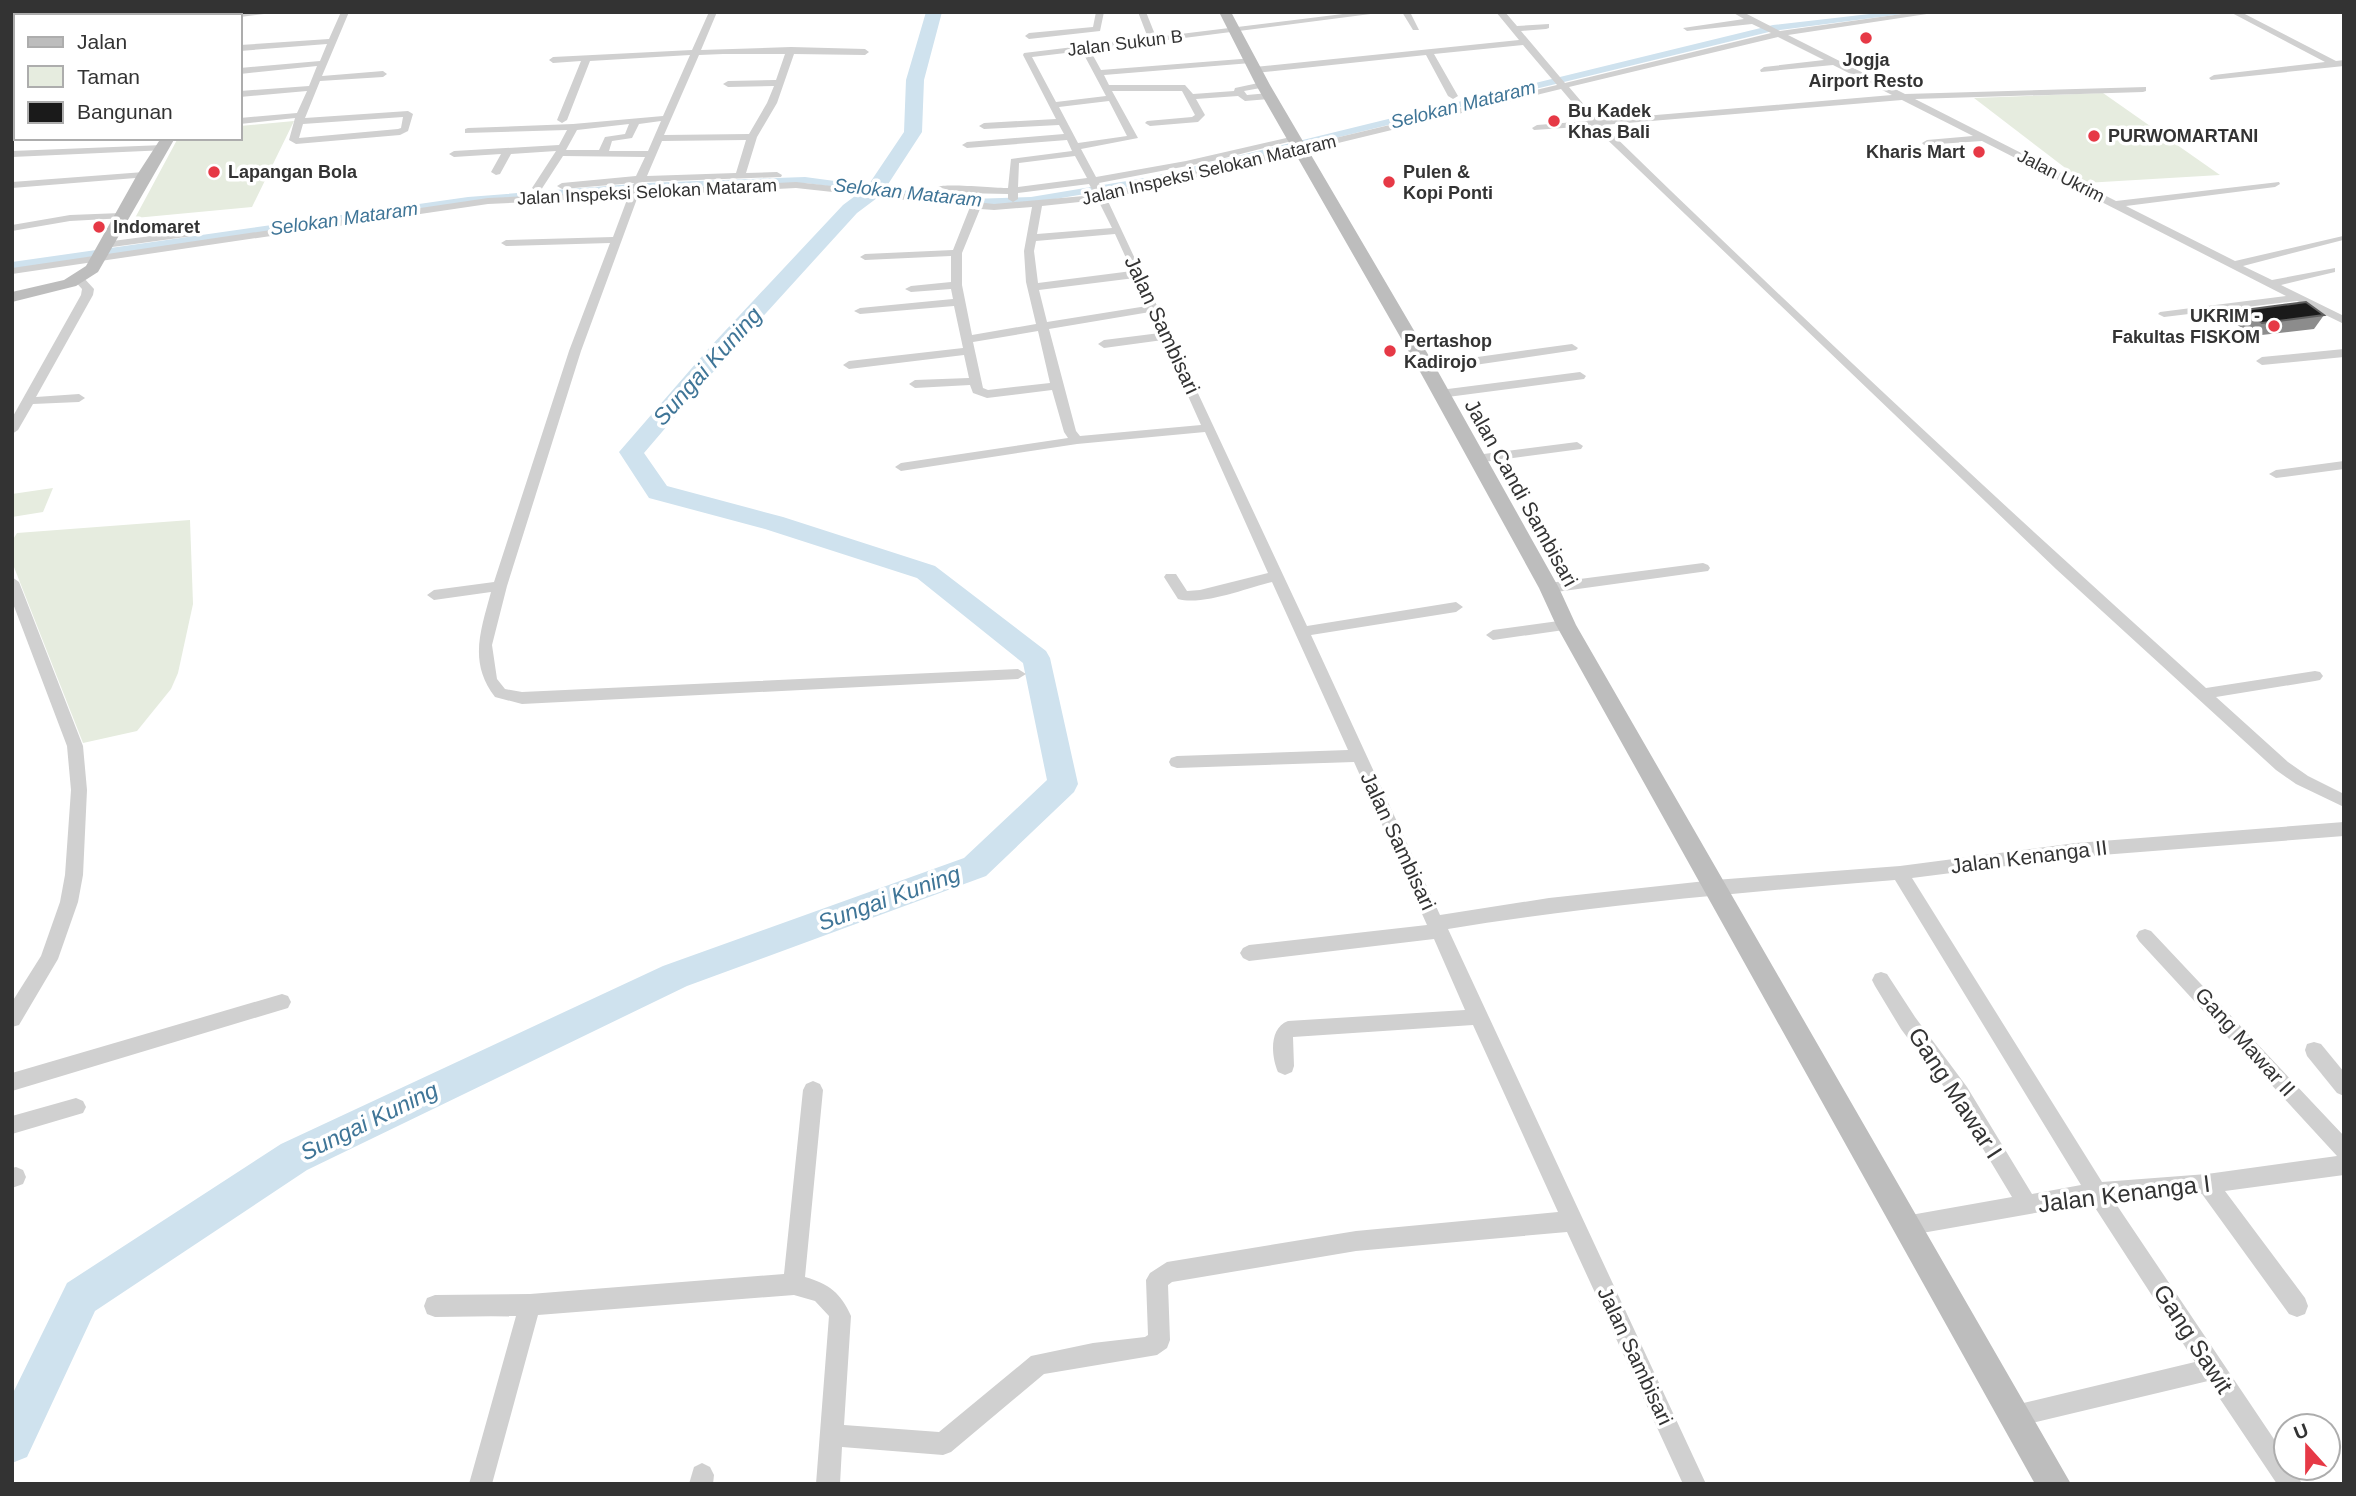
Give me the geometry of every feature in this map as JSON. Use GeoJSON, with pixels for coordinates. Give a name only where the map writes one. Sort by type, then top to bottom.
{"type":"FeatureCollection","features":[{"type":"Feature","properties":{"kind":"street"},"geometry":{"type":"LineString","coordinates":[[234,14],[276,12]]}},
{"type":"Feature","properties":{"kind":"street"},"geometry":{"type":"LineString","coordinates":[[242,121],[300,118],[404,113],[408,114],[405,129],[400,132],[296,141],[300,118],[345,12]]}},
{"type":"Feature","properties":{"kind":"street"},"geometry":{"type":"LineString","coordinates":[[713,12],[638,185],[575,351],[500,586],[485,645],[490,680],[500,693],[522,698],[1018,674]]}},
{"type":"Feature","properties":{"kind":"street"},"geometry":{"type":"LineString","coordinates":[[1029,36],[1097,29],[1100,12]]}},
{"type":"Feature","properties":{"kind":"street"},"geometry":{"type":"LineString","coordinates":[[1142,12],[1153,39]]}},
{"type":"Feature","properties":{"kind":"street","name":"Jalan Candi Sambisari"},"geometry":{"type":"LineString","coordinates":[[1225,12],[1266,91],[1427,368],[1549,588],[1566,625],[1905,1226],[2054,1484]]}},
{"type":"Feature","properties":{"kind":"street","name":"Jalan Sukun B"},"geometry":{"type":"LineString","coordinates":[[1027,55],[1234,31],[1331,15],[1382,12]]}},
{"type":"Feature","properties":{"kind":"street"},"geometry":{"type":"LineString","coordinates":[[1406,12],[1416,28]]}},
{"type":"Feature","properties":{"kind":"street"},"geometry":{"type":"LineString","coordinates":[[1500,12],[1594,122],[2061,566],[2282,766],[2302,780],[2344,801]]}},
{"type":"Feature","properties":{"kind":"street","name":"Jalan Ukrim"},"geometry":{"type":"LineString","coordinates":[[1736,12],[2344,321]]}},
{"type":"Feature","properties":{"kind":"street","name":"Jalan Inspeksi Selokan Mataram"},"geometry":{"type":"LineString","coordinates":[[12,271],[102,252],[465,203],[638,185],[840,187],[976,206],[1013,200],[1037,205],[1558,81],[1775,33],[1936,12]]}},
{"type":"Feature","properties":{"kind":"street"},"geometry":{"type":"LineString","coordinates":[[2234,12],[2341,65]]}},
{"type":"Feature","properties":{"kind":"street"},"geometry":{"type":"LineString","coordinates":[[1687,28],[1752,21]]}},
{"type":"Feature","properties":{"kind":"street"},"geometry":{"type":"LineString","coordinates":[[1031,25],[1027,55],[1096,190]]}},
{"type":"Feature","properties":{"kind":"street"},"geometry":{"type":"LineString","coordinates":[[1513,29],[1546,26]]}},
{"type":"Feature","properties":{"kind":"street"},"geometry":{"type":"LineString","coordinates":[[242,48],[332,41]]}},
{"type":"Feature","properties":{"kind":"street"},"geometry":{"type":"LineString","coordinates":[[1098,73],[1253,65],[1523,42]]}},
{"type":"Feature","properties":{"kind":"street"},"geometry":{"type":"LineString","coordinates":[[1013,200],[1014,160],[1133,138],[1084,47]]}},
{"type":"Feature","properties":{"kind":"street"},"geometry":{"type":"LineString","coordinates":[[808,49],[807,57],[851,61]]}},
{"type":"Feature","properties":{"kind":"street"},"geometry":{"type":"LineString","coordinates":[[553,60],[808,49],[865,52]]}},
{"type":"Feature","properties":{"kind":"street"},"geometry":{"type":"LineString","coordinates":[[740,176],[752,137],[772,103],[790,50]]}},
{"type":"Feature","properties":{"kind":"street"},"geometry":{"type":"LineString","coordinates":[[1429,52],[1453,96]]}},
{"type":"Feature","properties":{"kind":"street"},"geometry":{"type":"LineString","coordinates":[[562,120],[586,59]]}},
{"type":"Feature","properties":{"kind":"street"},"geometry":{"type":"LineString","coordinates":[[1765,70],[1833,62]]}},
{"type":"Feature","properties":{"kind":"street"},"geometry":{"type":"LineString","coordinates":[[242,71],[324,63]]}},
{"type":"Feature","properties":{"kind":"street"},"geometry":{"type":"LineString","coordinates":[[2214,78],[2341,65]]}},
{"type":"Feature","properties":{"kind":"street"},"geometry":{"type":"LineString","coordinates":[[242,94],[383,74]]}},
{"type":"Feature","properties":{"kind":"street"},"geometry":{"type":"LineString","coordinates":[[728,84],[778,83]]}},
{"type":"Feature","properties":{"kind":"street"},"geometry":{"type":"LineString","coordinates":[[1106,88],[1182,87],[1192,97],[1200,116],[1199,119],[1150,123]]}},
{"type":"Feature","properties":{"kind":"street"},"geometry":{"type":"LineString","coordinates":[[1537,128],[1902,97],[2143,89]]}},
{"type":"Feature","properties":{"kind":"street"},"geometry":{"type":"LineString","coordinates":[[1192,97],[1240,93],[1245,98],[1266,91]]}},
{"type":"Feature","properties":{"kind":"street"},"geometry":{"type":"LineString","coordinates":[[1052,105],[1112,98]]}},
{"type":"Feature","properties":{"kind":"street"},"geometry":{"type":"LineString","coordinates":[[468,131],[573,127],[667,118]]}},
{"type":"Feature","properties":{"kind":"street"},"geometry":{"type":"LineString","coordinates":[[603,153],[608,139],[629,136],[635,121]]}},
{"type":"Feature","properties":{"kind":"street"},"geometry":{"type":"LineString","coordinates":[[984,126],[1061,122]]}},
{"type":"Feature","properties":{"kind":"street"},"geometry":{"type":"LineString","coordinates":[[1020,125],[1022,142]]}},
{"type":"Feature","properties":{"kind":"street"},"geometry":{"type":"LineString","coordinates":[[537,188],[562,150],[573,127]]}},
{"type":"Feature","properties":{"kind":"street"},"geometry":{"type":"LineString","coordinates":[[659,138],[752,137]]}},
{"type":"Feature","properties":{"kind":"street"},"geometry":{"type":"LineString","coordinates":[[967,145],[1068,137]]}},
{"type":"Feature","properties":{"kind":"street"},"geometry":{"type":"LineString","coordinates":[[1927,143],[1986,138]]}},
{"type":"Feature","properties":{"kind":"street"},"geometry":{"type":"LineString","coordinates":[[12,154],[166,143]]}},
{"type":"Feature","properties":{"kind":"street"},"geometry":{"type":"LineString","coordinates":[[13,297],[79,279],[92,269],[144,175],[166,143]]}},
{"type":"Feature","properties":{"kind":"street"},"geometry":{"type":"LineString","coordinates":[[943,187],[1013,200],[1096,190],[1178,168],[1298,145]]}},
{"type":"Feature","properties":{"kind":"street"},"geometry":{"type":"LineString","coordinates":[[454,154],[562,150],[652,154]]}},
{"type":"Feature","properties":{"kind":"street"},"geometry":{"type":"LineString","coordinates":[[496,172],[508,151]]}},
{"type":"Feature","properties":{"kind":"street"},"geometry":{"type":"LineString","coordinates":[[102,252],[465,195],[537,188],[638,185],[793,174],[842,180],[840,187]]}},
{"type":"Feature","properties":{"kind":"street"},"geometry":{"type":"LineString","coordinates":[[12,185],[144,175]]}},
{"type":"Feature","properties":{"kind":"street"},"geometry":{"type":"LineString","coordinates":[[2117,204],[2275,184]]}},
{"type":"Feature","properties":{"kind":"street","name":"Jalan Sambisari"},"geometry":{"type":"LineString","coordinates":[[1096,190],[1119,231],[1358,756],[1695,1484]]}},
{"type":"Feature","properties":{"kind":"street"},"geometry":{"type":"LineString","coordinates":[[1037,205],[1030,251],[1034,287],[1057,386],[1070,432],[1077,440]]}},
{"type":"Feature","properties":{"kind":"street"},"geometry":{"type":"LineString","coordinates":[[976,206],[957,253],[956,285],[979,392],[987,394],[1057,386]]}},
{"type":"Feature","properties":{"kind":"street"},"geometry":{"type":"LineString","coordinates":[[12,228],[70,218],[121,216]]}},
{"type":"Feature","properties":{"kind":"street"},"geometry":{"type":"LineString","coordinates":[[1031,238],[1119,231]]}},
{"type":"Feature","properties":{"kind":"street"},"geometry":{"type":"LineString","coordinates":[[2234,265],[2339,238]]}},
{"type":"Feature","properties":{"kind":"street"},"geometry":{"type":"LineString","coordinates":[[506,243],[617,240]]}},
{"type":"Feature","properties":{"kind":"street"},"geometry":{"type":"LineString","coordinates":[[865,257],[957,253]]}},
{"type":"Feature","properties":{"kind":"street"},"geometry":{"type":"LineString","coordinates":[[2269,284],[2331,270]]}},
{"type":"Feature","properties":{"kind":"street"},"geometry":{"type":"LineString","coordinates":[[1034,287],[1137,274]]}},
{"type":"Feature","properties":{"kind":"street"},"geometry":{"type":"LineString","coordinates":[[12,430],[87,295],[88,289],[79,279]]}},
{"type":"Feature","properties":{"kind":"street"},"geometry":{"type":"LineString","coordinates":[[911,289],[956,285]]}},
{"type":"Feature","properties":{"kind":"street"},"geometry":{"type":"LineString","coordinates":[[2164,314],[2298,298]]}},
{"type":"Feature","properties":{"kind":"street"},"geometry":{"type":"LineString","coordinates":[[860,310],[958,302]]}},
{"type":"Feature","properties":{"kind":"street"},"geometry":{"type":"LineString","coordinates":[[849,365],[969,345],[1042,325],[1153,308]]}},
{"type":"Feature","properties":{"kind":"street"},"geometry":{"type":"LineString","coordinates":[[1104,344],[1167,336]]}},
{"type":"Feature","properties":{"kind":"street"},"geometry":{"type":"LineString","coordinates":[[1427,368],[1572,348]]}},
{"type":"Feature","properties":{"kind":"street"},"geometry":{"type":"LineString","coordinates":[[2262,362],[2344,353]]}},
{"type":"Feature","properties":{"kind":"street"},"geometry":{"type":"LineString","coordinates":[[1440,394],[1580,376]]}},
{"type":"Feature","properties":{"kind":"street"},"geometry":{"type":"LineString","coordinates":[[915,384],[975,381]]}},
{"type":"Feature","properties":{"kind":"street"},"geometry":{"type":"LineString","coordinates":[[30,399],[37,401],[79,398]]}},
{"type":"Feature","properties":{"kind":"street"},"geometry":{"type":"LineString","coordinates":[[901,467],[1077,440],[1210,428]]}},
{"type":"Feature","properties":{"kind":"street"},"geometry":{"type":"LineString","coordinates":[[1476,459],[1577,446]]}},
{"type":"Feature","properties":{"kind":"street"},"geometry":{"type":"LineString","coordinates":[[2276,474],[2344,465]]}},
{"type":"Feature","properties":{"kind":"street"},"geometry":{"type":"LineString","coordinates":[[1549,588],[1703,568]]}},
{"type":"Feature","properties":{"kind":"street"},"geometry":{"type":"LineString","coordinates":[[1171,577],[1183,596],[1200,595],[1276,576]]}},
{"type":"Feature","properties":{"kind":"street"},"geometry":{"type":"LineString","coordinates":[[12,582],[75,746],[79,790],[74,874],[69,902],[49,959],[12,1019]]}},
{"type":"Feature","properties":{"kind":"street"},"geometry":{"type":"LineString","coordinates":[[434,595],[500,586]]}},
{"type":"Feature","properties":{"kind":"street"},"geometry":{"type":"LineString","coordinates":[[1301,632],[1456,607]]}},
{"type":"Feature","properties":{"kind":"street"},"geometry":{"type":"LineString","coordinates":[[1493,635],[1566,625]]}},
{"type":"Feature","properties":{"kind":"street"},"geometry":{"type":"LineString","coordinates":[[2203,694],[2315,676]]}},
{"type":"Feature","properties":{"kind":"street"},"geometry":{"type":"LineString","coordinates":[[1177,762],[1358,756]]}},
{"type":"Feature","properties":{"kind":"street","name":"Jalan Kenanga II"},"geometry":{"type":"LineString","coordinates":[[1249,953],[1439,927],[1549,905],[1715,887],[1900,873],[2076,850],[2344,829]]}},
{"type":"Feature","properties":{"kind":"street","name":"Gang Sawit"},"geometry":{"type":"LineString","coordinates":[[1900,873],[2097,1192],[2211,1369],[2291,1484]]}},
{"type":"Feature","properties":{"kind":"street","name":"Gang Mawar II"},"geometry":{"type":"LineString","coordinates":[[2145,936],[2344,1150]]}},
{"type":"Feature","properties":{"kind":"street","name":"Gang Mawar I"},"geometry":{"type":"LineString","coordinates":[[1881,980],[1908,1023],[1966,1102],[2028,1205]]}},
{"type":"Feature","properties":{"kind":"street"},"geometry":{"type":"LineString","coordinates":[[12,1082],[282,1002]]}},
{"type":"Feature","properties":{"kind":"street"},"geometry":{"type":"LineString","coordinates":[[1285,1066],[1283,1035],[1288,1029],[1478,1017]]}},
{"type":"Feature","properties":{"kind":"street"},"geometry":{"type":"LineString","coordinates":[[2314,1050],[2344,1087]]}},
{"type":"Feature","properties":{"kind":"street"},"geometry":{"type":"LineString","coordinates":[[794,1284],[813,1090]]}},
{"type":"Feature","properties":{"kind":"street"},"geometry":{"type":"LineString","coordinates":[[12,1125],[76,1107]]}},
{"type":"Feature","properties":{"kind":"street","name":"Jalan Kenanga I"},"geometry":{"type":"LineString","coordinates":[[1905,1226],[2097,1192],[2207,1184],[2344,1165]]}},
{"type":"Feature","properties":{"kind":"street"},"geometry":{"type":"LineString","coordinates":[[2207,1184],[2297,1306]]}},
{"type":"Feature","properties":{"kind":"street"},"geometry":{"type":"LineString","coordinates":[[832,1435],[943,1444],[1039,1364],[1156,1344],[1159,1336],[1157,1280],[1167,1272],[1356,1241],[1572,1221]]}},
{"type":"Feature","properties":{"kind":"street"},"geometry":{"type":"LineString","coordinates":[[435,1306],[530,1305],[794,1284],[828,1294],[836,1303],[840,1316],[828,1484]]}},
{"type":"Feature","properties":{"kind":"street"},"geometry":{"type":"LineString","coordinates":[[480,1484],[530,1305]]}},
{"type":"Feature","properties":{"kind":"street"},"geometry":{"type":"LineString","coordinates":[[2015,1416],[2211,1369]]}},
{"type":"Feature","properties":{"kind":"green space","name":"PURWOMARTANI"},"geometry":{"type":"Polygon","coordinates":[[[2103,93],[2220,175],[2085,183],[1974,98],[2103,93]]]}},
{"type":"Feature","properties":{"kind":"green space","name":"Lapangan Bola"},"geometry":{"type":"Polygon","coordinates":[[[294,121],[252,207],[135,218],[177,140],[242,140],[242,126],[294,121]]]}},
{"type":"Feature","properties":{"kind":"green space"},"geometry":{"type":"Polygon","coordinates":[[[53,488],[43,512],[12,517],[12,494],[53,488]]]}},
{"type":"Feature","properties":{"kind":"green space"},"geometry":{"type":"Polygon","coordinates":[[[190,520],[193,604],[178,673],[171,689],[137,731],[83,743],[12,562],[12,541],[17,533],[190,520]]]}},
{"type":"Feature","properties":{"kind":"building"},"geometry":{"type":"Polygon","coordinates":[[[2306,302],[2324,315],[2262,323],[2245,310],[2306,302]]]}},
{"type":"Feature","properties":{"kind":"waterway","name":"Sungai Kuning"},"geometry":{"type":"LineString","coordinates":[[12,1442],[81,1297],[294,1157],[675,976],[975,867],[1063,784],[1036,658],[926,572],[774,523],[658,492],[631,452],[718,352],[850,209],[874,191],[913,132],[915,80],[934,12]]}},
{"type":"Feature","properties":{"kind":"waterway","name":"Selokan Mataram"},"geometry":{"type":"LineString","coordinates":[[12,266],[468,200],[645,186],[805,180],[969,202],[1031,200],[1151,180],[1773,28],[1914,12]]}},
{"type":"Feature","properties":{"kind":"place","name":"Jogja Airport Resto"},"geometry":{"type":"Point","coordinates":[1866,38]}},
{"type":"Feature","properties":{"kind":"place","name":"Bu Kadek Khas Bali"},"geometry":{"type":"Point","coordinates":[1554,121]}},
{"type":"Feature","properties":{"kind":"place","name":"PURWOMARTANI"},"geometry":{"type":"Point","coordinates":[2094,136]}},
{"type":"Feature","properties":{"kind":"place","name":"Kharis Mart"},"geometry":{"type":"Point","coordinates":[1979,152]}},
{"type":"Feature","properties":{"kind":"place","name":"Lapangan Bola"},"geometry":{"type":"Point","coordinates":[214,172]}},
{"type":"Feature","properties":{"kind":"place","name":"Pulen & Kopi Ponti"},"geometry":{"type":"Point","coordinates":[1389,182]}},
{"type":"Feature","properties":{"kind":"place","name":"Indomaret"},"geometry":{"type":"Point","coordinates":[99,227]}},
{"type":"Feature","properties":{"kind":"place","name":"UKRIM - Fakultas FISKOM"},"geometry":{"type":"Point","coordinates":[2274,326]}},
{"type":"Feature","properties":{"kind":"place","name":"Pertashop Kadirojo"},"geometry":{"type":"Point","coordinates":[1390,351]}}]}
